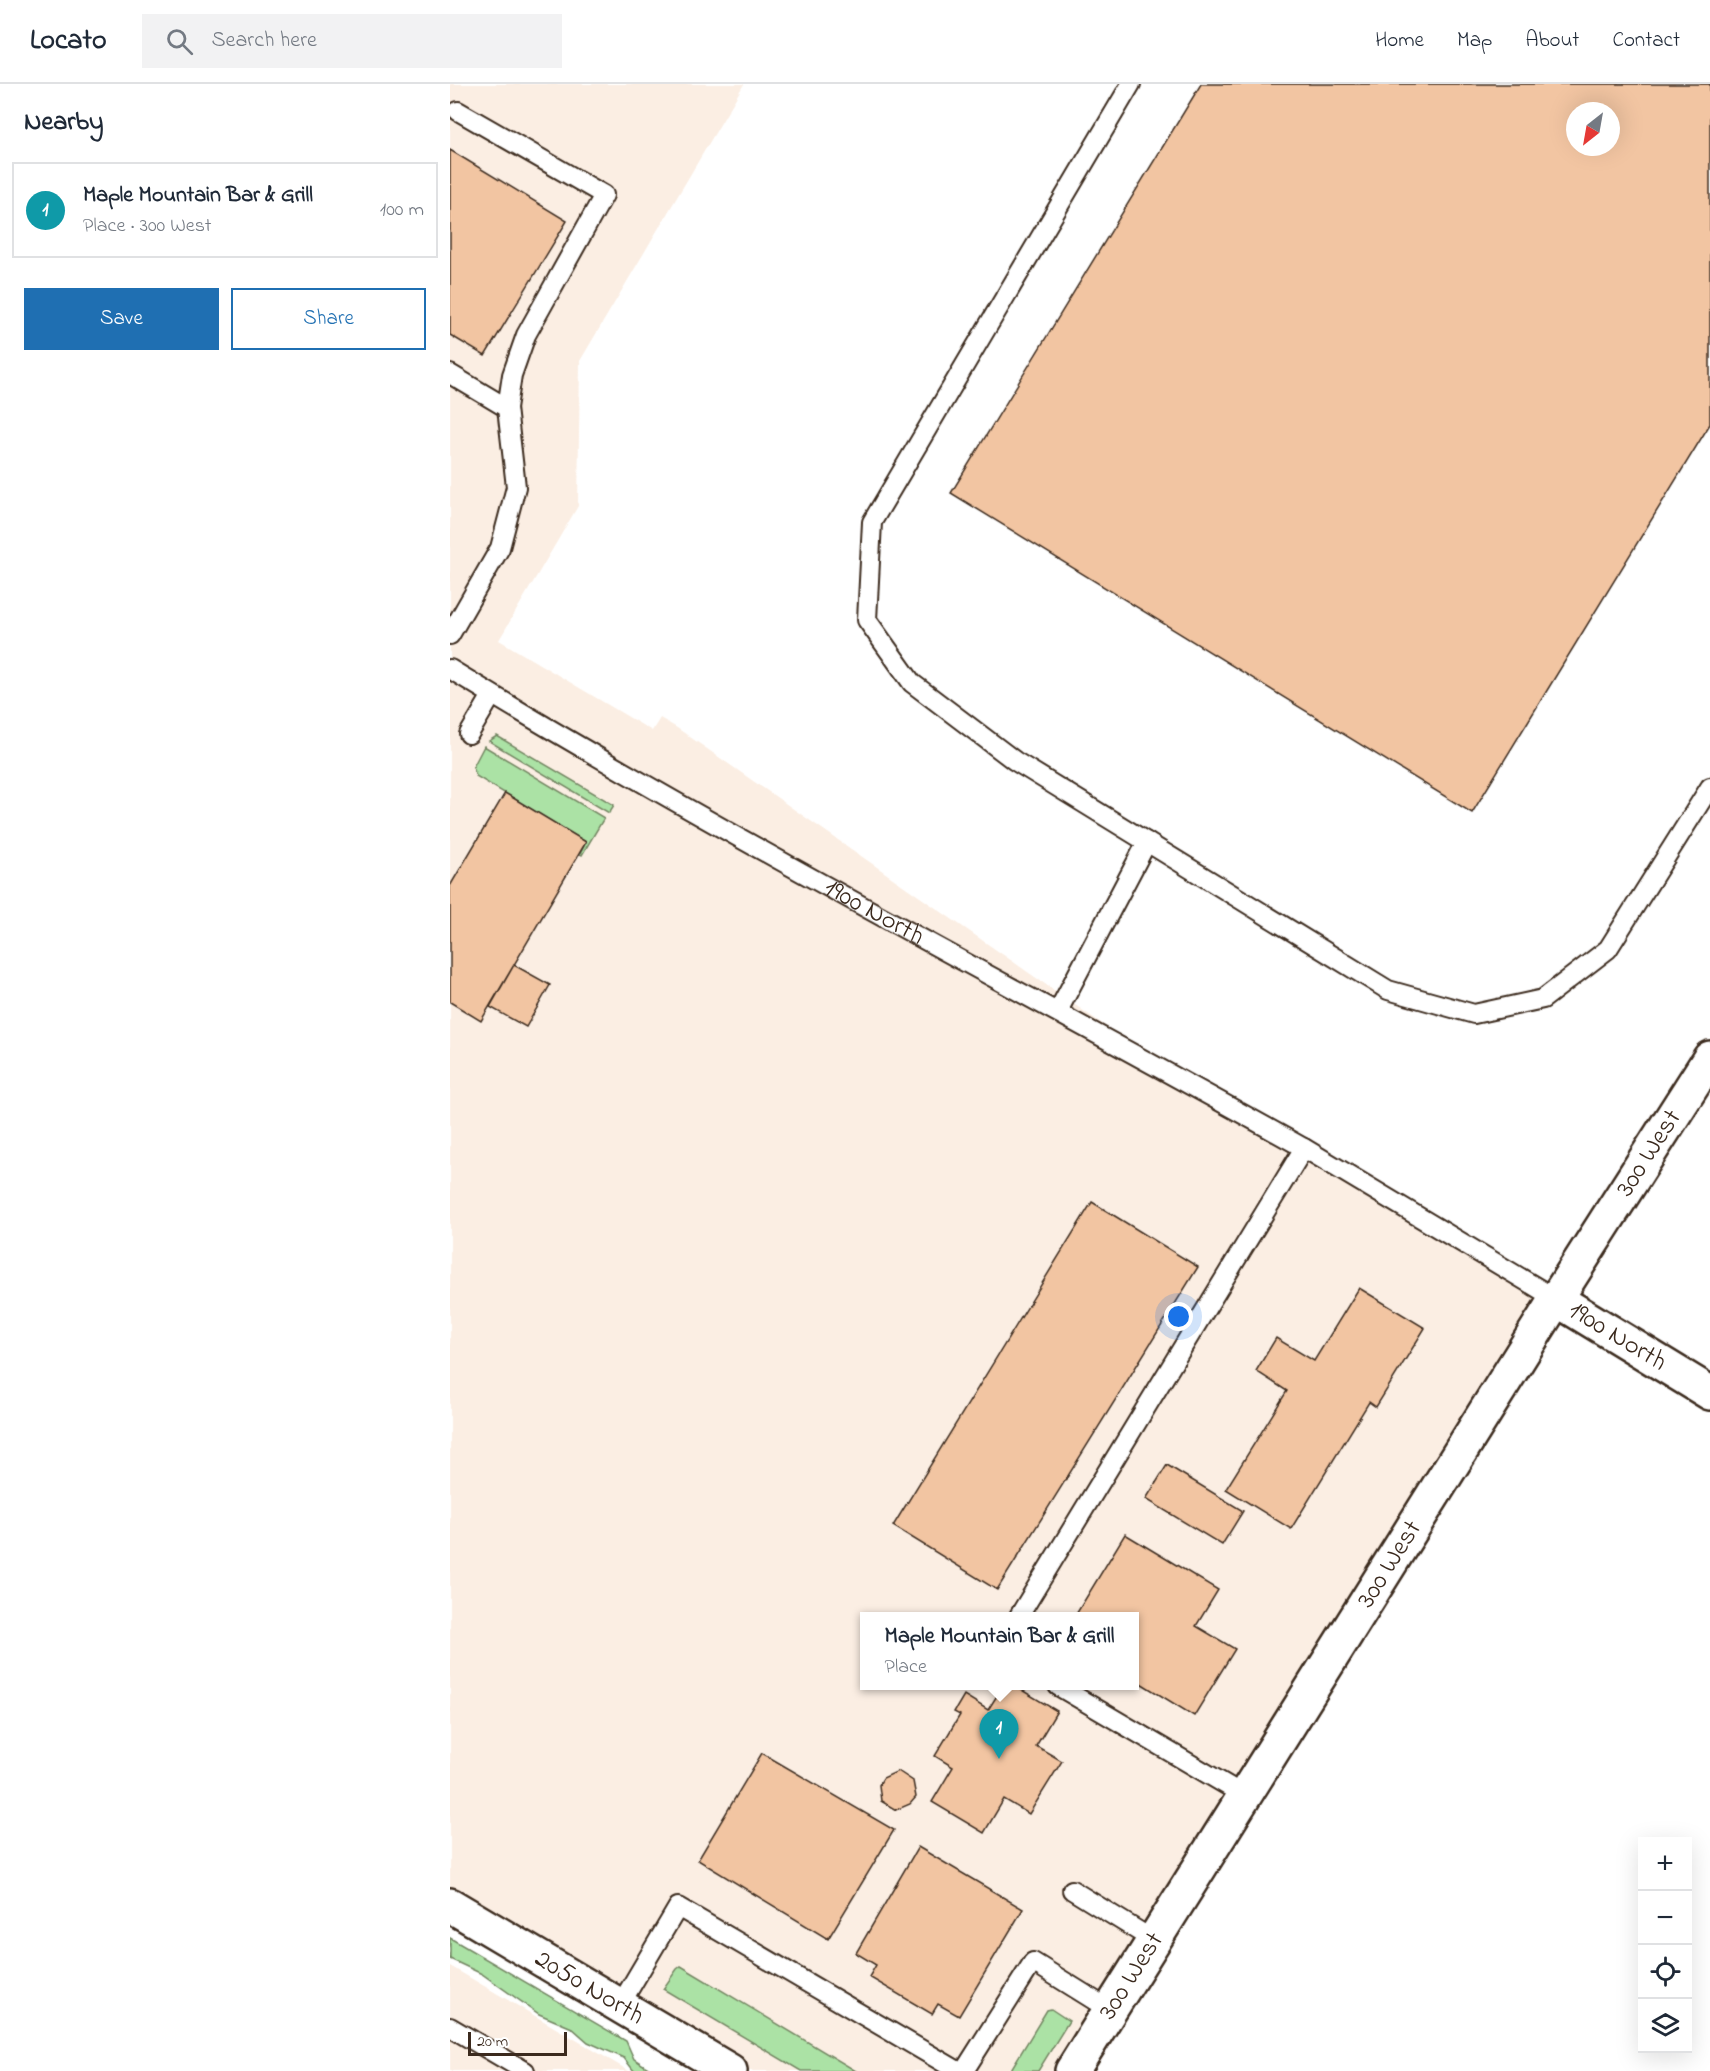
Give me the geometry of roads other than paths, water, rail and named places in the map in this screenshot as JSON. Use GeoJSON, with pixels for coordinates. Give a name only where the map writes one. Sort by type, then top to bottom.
{"type":"FeatureCollection","features":[{"type":"Feature","properties":{"kind":"street","name":"300 West"},"geometry":{"type":"LineString","coordinates":[[1072,2071],[1556,1299],[1708,1067]]}},
{"type":"Feature","properties":{"kind":"street","name":"1900 North"},"geometry":{"type":"LineString","coordinates":[[1556,1299],[1710,1393]]}},
{"type":"Feature","properties":{"kind":"street","name":"2050 North"},"geometry":{"type":"LineString","coordinates":[[450,1905],[730,2071]]}},
{"type":"Feature","properties":{"kind":"lane"},"geometry":{"type":"LineString","coordinates":[[1131,84],[872,522],[867,620],[912,683],[1015,761],[1388,990],[1474,1014],[1543,999],[1608,949],[1710,787]]}},
{"type":"Feature","properties":{"kind":"lane"},"geometry":{"type":"LineString","coordinates":[[450,634],[500,548],[516,487],[507,408],[512,375],[526,335],[604,195],[458,111]]}},
{"type":"Feature","properties":{"kind":"lane"},"geometry":{"type":"LineString","coordinates":[[450,374],[507,408]]}},
{"type":"Feature","properties":{"kind":"lane","name":"1900 North"},"geometry":{"type":"LineString","coordinates":[[450,669],[740,837],[1304,1148],[1556,1299]]}},
{"type":"Feature","properties":{"kind":"lane"},"geometry":{"type":"LineString","coordinates":[[469,734],[492,694]]}},
{"type":"Feature","properties":{"kind":"lane"},"geometry":{"type":"LineString","coordinates":[[1058,1011],[1147,842]]}},
{"type":"Feature","properties":{"kind":"lane"},"geometry":{"type":"LineString","coordinates":[[1022,1612],[1304,1148]]}},
{"type":"Feature","properties":{"kind":"lane"},"geometry":{"type":"LineString","coordinates":[[1065,1690],[1245,1796]]}},
{"type":"Feature","properties":{"kind":"lane"},"geometry":{"type":"LineString","coordinates":[[1072,1890],[1153,1940]]}},
{"type":"Feature","properties":{"kind":"lane"},"geometry":{"type":"LineString","coordinates":[[620,2005],[678,1907],[958,2071]]}},
{"type":"Feature","properties":{"kind":"lane"},"geometry":{"type":"LineString","coordinates":[[964,2071],[1033,1962],[1110,2010]]}},
{"type":"Feature","properties":{"kind":"lane"},"geometry":{"type":"LineString","coordinates":[[450,2027],[525,2071]]}},
{"type":"Feature","properties":{"kind":"place","name":"Maple Mountain Bar & Grill"},"geometry":{"type":"Point","coordinates":[999,1759]}}]}
